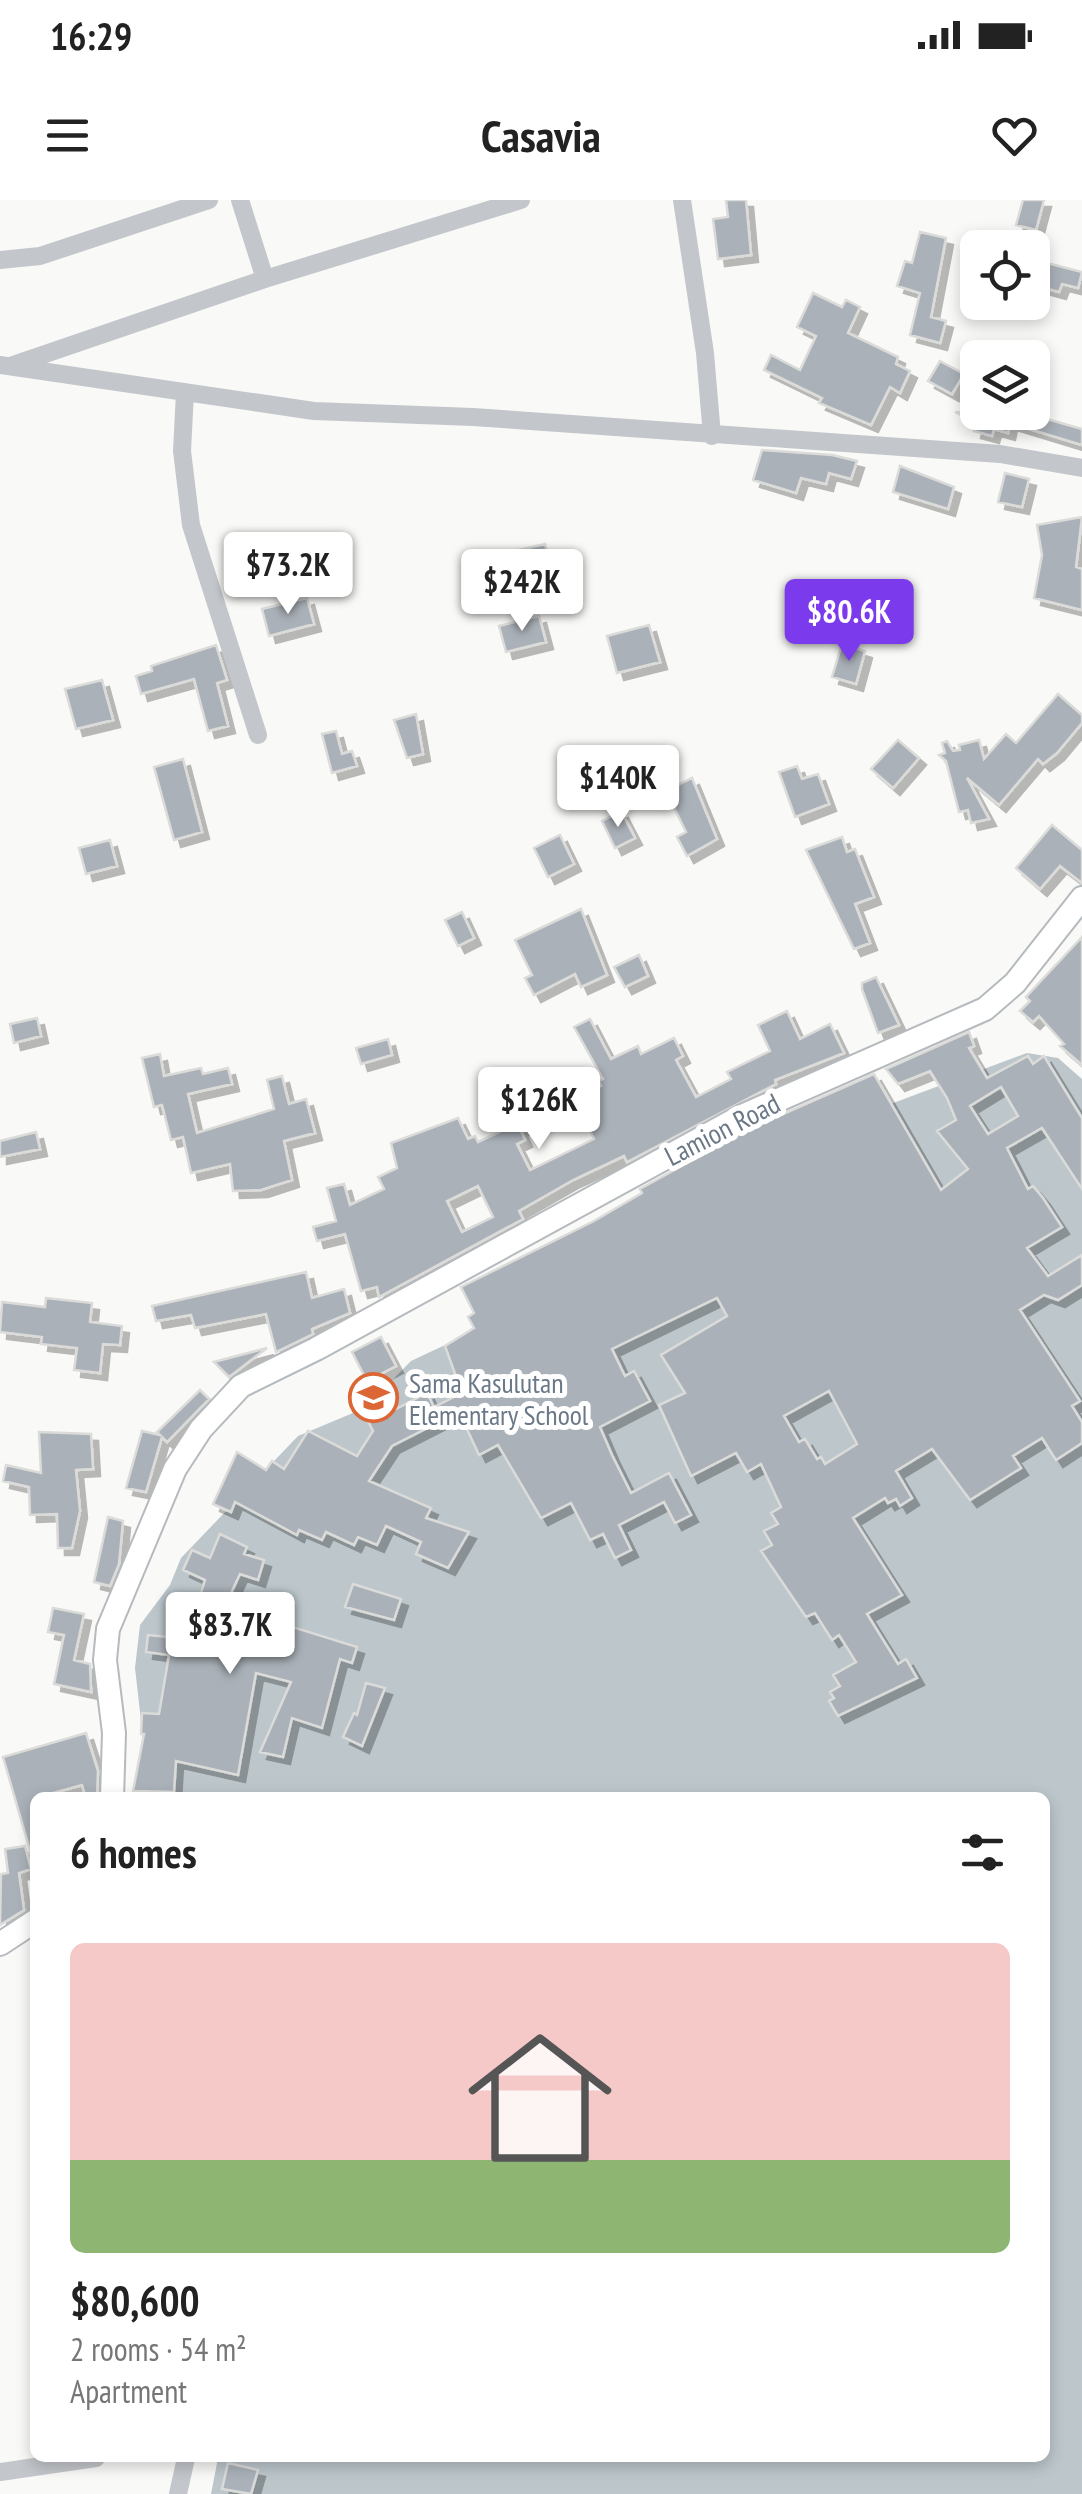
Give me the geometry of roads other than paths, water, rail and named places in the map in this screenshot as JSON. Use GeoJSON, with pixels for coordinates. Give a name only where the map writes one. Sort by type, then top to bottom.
{"type":"FeatureCollection","features":[{"type":"Feature","properties":{"kind":"street"},"geometry":{"type":"LineString","coordinates":[[0,260],[40,256],[208,200]]}},
{"type":"Feature","properties":{"kind":"street"},"geometry":{"type":"LineString","coordinates":[[240,200],[265,278]]}},
{"type":"Feature","properties":{"kind":"street"},"geometry":{"type":"LineString","coordinates":[[5,366],[265,278],[521,200]]}},
{"type":"Feature","properties":{"kind":"street"},"geometry":{"type":"LineString","coordinates":[[682,200],[705,353],[712,436]]}},
{"type":"Feature","properties":{"kind":"street"},"geometry":{"type":"LineString","coordinates":[[5,366],[314,412],[488,418],[1000,454],[1082,468]]}},
{"type":"Feature","properties":{"kind":"street"},"geometry":{"type":"LineString","coordinates":[[185,392],[182,451],[191,525],[258,734]]}},
{"type":"Feature","properties":{"kind":"street","name":"Lamion Road"},"geometry":{"type":"LineString","coordinates":[[112,1792],[114,1733],[105,1660],[114,1611],[175,1469],[201,1429],[241,1386],[742,1116],[925,1039],[985,1009],[1016,983],[1082,898]]}},
{"type":"Feature","properties":{"kind":"street"},"geometry":{"type":"LineString","coordinates":[[0,1944],[30,1924]]}},
{"type":"Feature","properties":{"kind":"street"},"geometry":{"type":"LineString","coordinates":[[0,2472],[69,2462]]}},
{"type":"Feature","properties":{"kind":"street"},"geometry":{"type":"LineString","coordinates":[[178,2494],[185,2462]]}},
{"type":"Feature","properties":{"kind":"place","name":"Sama Kasulutan Elementary School"},"geometry":{"type":"Point","coordinates":[374,1398]}}]}
